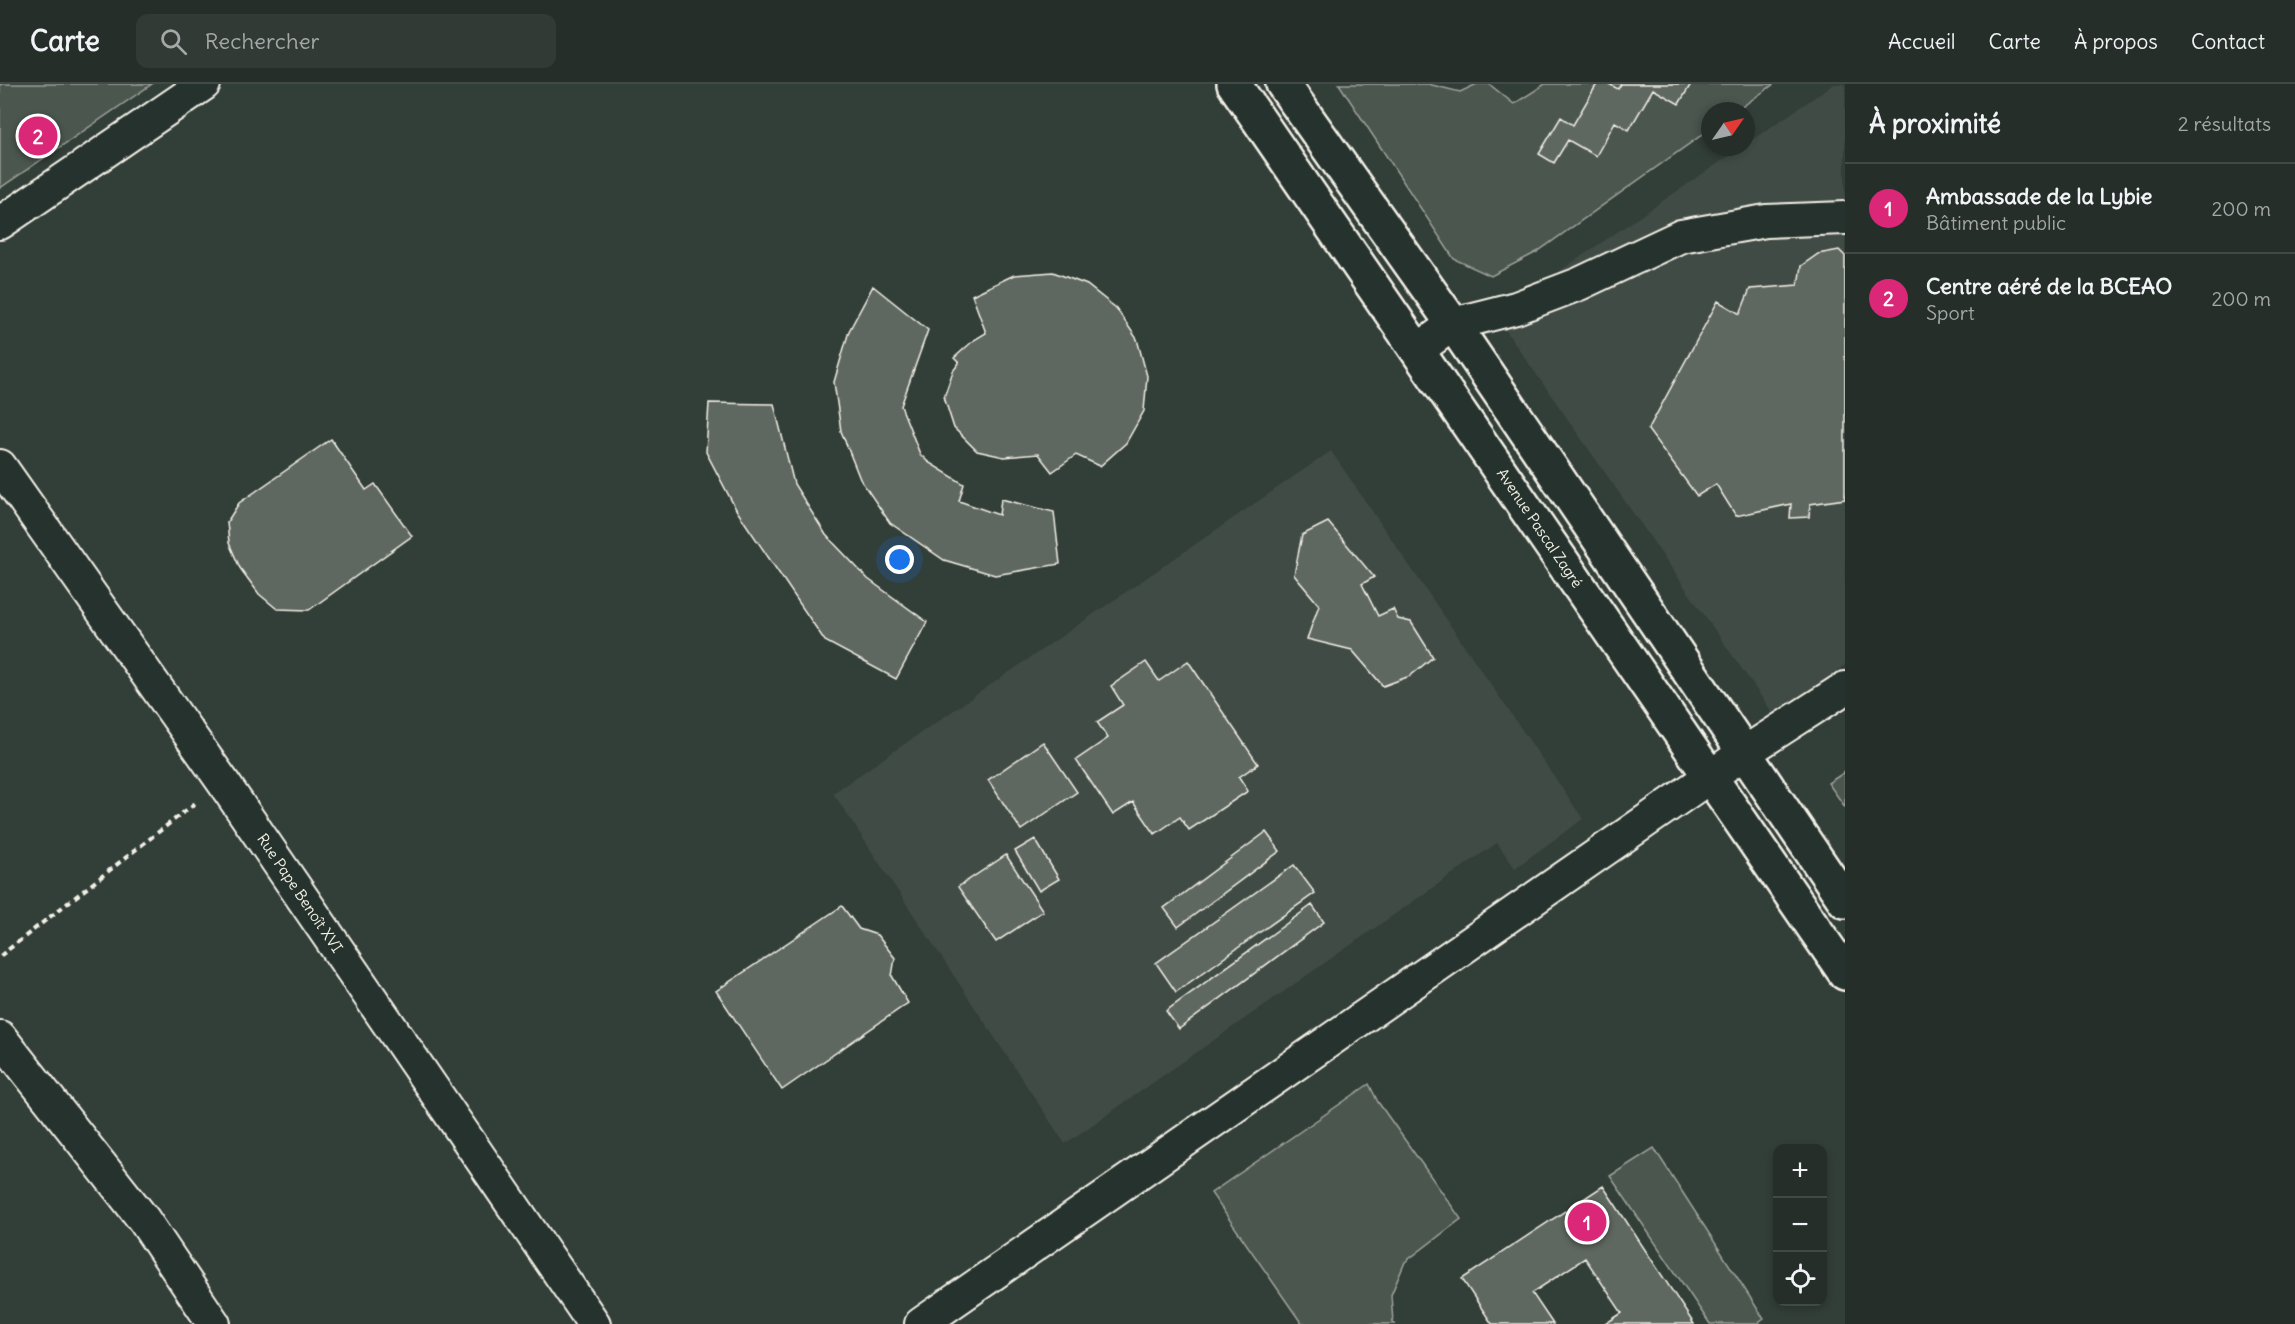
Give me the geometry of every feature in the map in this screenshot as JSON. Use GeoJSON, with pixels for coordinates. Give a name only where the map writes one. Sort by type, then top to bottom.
{"type":"FeatureCollection","features":[{"type":"Feature","properties":{"kind":"main road","name":"Avenue Pascal Zagré"},"geometry":{"type":"LineString","coordinates":[[1234,84],[1845,973]]}},
{"type":"Feature","properties":{"kind":"main road"},"geometry":{"type":"LineString","coordinates":[[1283,84],[1454,324],[1845,901]]}},
{"type":"Feature","properties":{"kind":"street"},"geometry":{"type":"LineString","coordinates":[[0,223],[204,84]]}},
{"type":"Feature","properties":{"kind":"street"},"geometry":{"type":"LineString","coordinates":[[1418,350],[1454,324],[1516,308],[1547,296],[1681,236],[1766,220],[1845,218]]}},
{"type":"Feature","properties":{"kind":"street","name":"Rue Pape Benoît XVI"},"geometry":{"type":"LineString","coordinates":[[0,466],[223,782],[594,1324]]}},
{"type":"Feature","properties":{"kind":"street"},"geometry":{"type":"LineString","coordinates":[[921,1324],[1744,753],[1845,688]]}},
{"type":"Feature","properties":{"kind":"street"},"geometry":{"type":"LineString","coordinates":[[0,1037],[144,1220],[214,1324]]}},
{"type":"Feature","properties":{"kind":"path"},"geometry":{"type":"LineString","coordinates":[[0,956],[223,782]]}},
{"type":"Feature","properties":{"kind":"shaded area"},"geometry":{"type":"Polygon","coordinates":[[[0,84],[152,84],[0,188],[0,84]]]}},
{"type":"Feature","properties":{"kind":"shaded area"},"geometry":{"type":"Polygon","coordinates":[[[1339,84],[1428,84],[1460,92],[1477,84],[1489,84],[1514,104],[1545,84],[1774,84],[1749,102],[1701,102],[1701,135],[1537,252],[1491,276],[1454,259],[1339,84]]]}},
{"type":"Feature","properties":{"kind":"shaded area"},"geometry":{"type":"Polygon","coordinates":[[[1834,84],[1845,84],[1845,665],[1774,715],[1495,315],[1729,156],[1755,156],[1755,138],[1834,84]]]}},
{"type":"Feature","properties":{"kind":"shaded area"},"geometry":{"type":"Polygon","coordinates":[[[1331,451],[1583,819],[1515,868],[1497,843],[1065,1144],[833,793],[1331,451]]]}},
{"type":"Feature","properties":{"kind":"shaded area"},"geometry":{"type":"Polygon","coordinates":[[[1845,772],[1845,807],[1828,783],[1845,772]]]}},
{"type":"Feature","properties":{"kind":"shaded area"},"geometry":{"type":"Polygon","coordinates":[[[1369,1084],[1378,1102],[1461,1219],[1405,1262],[1391,1295],[1395,1324],[1302,1324],[1211,1193],[1369,1084]]]}},
{"type":"Feature","properties":{"kind":"shaded area"},"geometry":{"type":"Polygon","coordinates":[[[1654,1148],[1764,1319],[1757,1324],[1710,1324],[1610,1176],[1654,1148]]]}},
{"type":"Feature","properties":{"kind":"building"},"geometry":{"type":"Polygon","coordinates":[[[1597,84],[1609,84],[1618,89],[1621,84],[1691,84],[1679,104],[1653,89],[1629,130],[1615,122],[1596,156],[1568,140],[1554,163],[1539,154],[1561,117],[1573,125],[1597,84]]]}},
{"type":"Feature","properties":{"kind":"building"},"geometry":{"type":"Polygon","coordinates":[[[1839,250],[1845,256],[1845,499],[1810,504],[1809,517],[1790,518],[1791,504],[1736,516],[1716,484],[1697,496],[1648,430],[1718,301],[1740,314],[1750,289],[1798,285],[1801,266],[1818,254],[1839,250]]]}},
{"type":"Feature","properties":{"kind":"building"},"geometry":{"type":"Polygon","coordinates":[[[1053,272],[1087,285],[1116,308],[1137,339],[1147,376],[1144,411],[1126,443],[1100,466],[1076,455],[1052,472],[1038,454],[1004,457],[977,451],[954,428],[944,397],[953,371],[959,363],[954,358],[974,340],[986,333],[972,295],[1014,275],[1053,272]]]}},
{"type":"Feature","properties":{"kind":"building"},"geometry":{"type":"Polygon","coordinates":[[[873,286],[928,330],[901,406],[920,454],[928,462],[964,484],[959,501],[999,515],[1001,499],[1054,512],[1060,564],[995,575],[944,560],[890,523],[860,479],[841,431],[834,382],[849,331],[873,286]]]}},
{"type":"Feature","properties":{"kind":"building"},"geometry":{"type":"Polygon","coordinates":[[[709,403],[774,404],[794,484],[826,535],[868,579],[927,622],[896,679],[825,641],[737,511],[706,452],[709,403]]]}},
{"type":"Feature","properties":{"kind":"building"},"geometry":{"type":"Polygon","coordinates":[[[331,439],[366,490],[375,484],[412,536],[309,610],[277,609],[259,594],[240,568],[229,543],[227,522],[239,503],[331,439]]]}},
{"type":"Feature","properties":{"kind":"building"},"geometry":{"type":"Polygon","coordinates":[[[1328,522],[1374,577],[1362,584],[1378,616],[1393,609],[1398,619],[1411,622],[1433,657],[1410,676],[1383,686],[1352,650],[1307,639],[1319,605],[1294,575],[1302,535],[1328,522]]]}},
{"type":"Feature","properties":{"kind":"building"},"geometry":{"type":"Polygon","coordinates":[[[1188,661],[1258,764],[1239,777],[1248,791],[1189,830],[1180,817],[1155,834],[1133,802],[1113,815],[1076,760],[1108,738],[1097,722],[1123,705],[1111,686],[1146,662],[1159,681],[1188,661]]]}},
{"type":"Feature","properties":{"kind":"building"},"geometry":{"type":"Polygon","coordinates":[[[1043,742],[1077,792],[1021,830],[988,780],[1043,742]]]}},
{"type":"Feature","properties":{"kind":"building"},"geometry":{"type":"Polygon","coordinates":[[[1266,832],[1280,851],[1178,927],[1164,908],[1266,832]]]}},
{"type":"Feature","properties":{"kind":"building"},"geometry":{"type":"Polygon","coordinates":[[[1035,839],[1059,879],[1039,891],[1015,851],[1035,839]]]}},
{"type":"Feature","properties":{"kind":"building"},"geometry":{"type":"Polygon","coordinates":[[[1006,855],[1043,911],[996,942],[958,887],[1006,855]]]}},
{"type":"Feature","properties":{"kind":"building"},"geometry":{"type":"Polygon","coordinates":[[[1294,865],[1315,893],[1176,992],[1156,963],[1294,865]]]}},
{"type":"Feature","properties":{"kind":"building"},"geometry":{"type":"Polygon","coordinates":[[[1312,905],[1324,922],[1179,1029],[1166,1011],[1312,905]]]}},
{"type":"Feature","properties":{"kind":"building"},"geometry":{"type":"Polygon","coordinates":[[[842,906],[859,929],[877,935],[895,958],[892,976],[908,1003],[782,1090],[716,991],[842,906]]]}},
{"type":"Feature","properties":{"kind":"building"},"geometry":{"type":"Polygon","coordinates":[[[1603,1186],[1694,1324],[1605,1324],[1622,1313],[1585,1258],[1532,1293],[1553,1324],[1492,1324],[1462,1279],[1603,1186]]]}},
{"type":"Feature","properties":{"kind":"place","name":"Centre aéré de la BCEAO"},"geometry":{"type":"Point","coordinates":[38,136]}},
{"type":"Feature","properties":{"kind":"place","name":"Ambassade de la Lybie"},"geometry":{"type":"Point","coordinates":[1587,1222]}}]}
